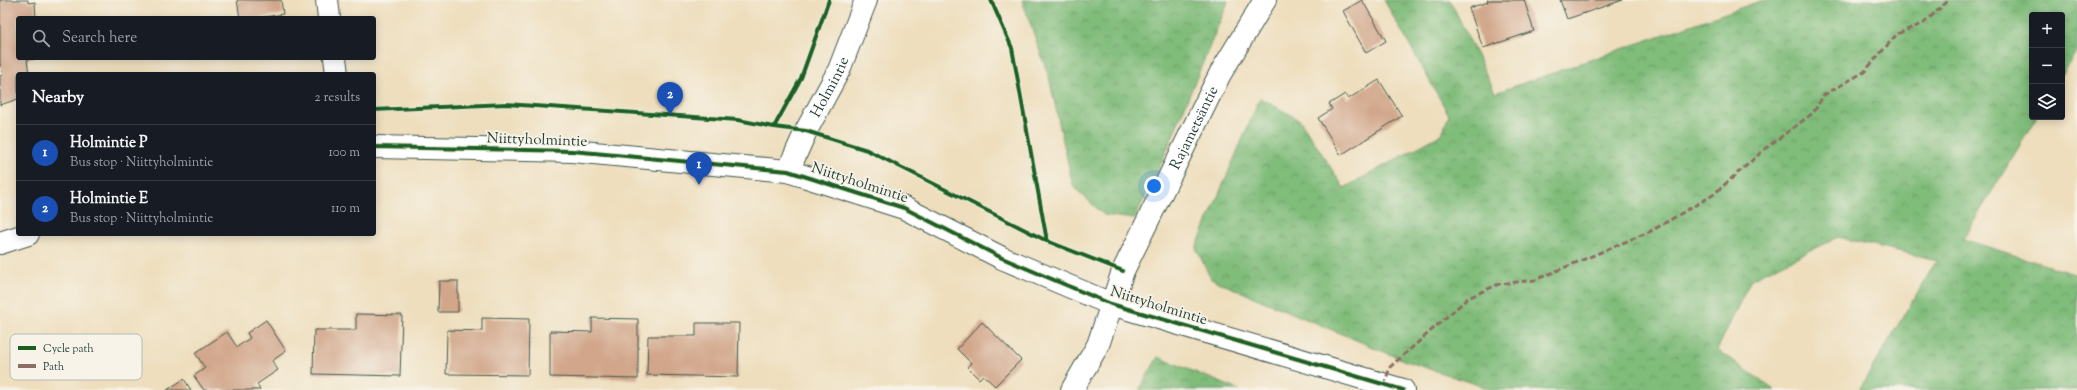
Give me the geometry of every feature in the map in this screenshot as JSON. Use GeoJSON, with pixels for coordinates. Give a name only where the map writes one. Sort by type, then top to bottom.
{"type":"FeatureCollection","features":[{"type":"Feature","properties":{"kind":"street"},"geometry":{"type":"LineString","coordinates":[[327,0],[329,16]]}},
{"type":"Feature","properties":{"kind":"street","name":"Holmintie"},"geometry":{"type":"LineString","coordinates":[[788,171],[806,131],[839,70],[866,0]]}},
{"type":"Feature","properties":{"kind":"street","name":"Rajametsäntie"},"geometry":{"type":"LineString","coordinates":[[1072,390],[1098,345],[1123,271],[1220,74],[1265,0]]}},
{"type":"Feature","properties":{"kind":"street"},"geometry":{"type":"LineString","coordinates":[[335,60],[337,72]]}},
{"type":"Feature","properties":{"kind":"street","name":"Niittyholmintie"},"geometry":{"type":"LineString","coordinates":[[376,147],[572,151],[788,171],[904,208],[1002,258],[1111,304],[1403,390]]}},
{"type":"Feature","properties":{"kind":"street"},"geometry":{"type":"LineString","coordinates":[[0,243],[22,236]]}},
{"type":"Feature","properties":{"kind":"green space"},"geometry":{"type":"Polygon","coordinates":[[[1022,0],[1227,0],[1228,2],[1158,171],[1134,219],[1104,215],[1073,186],[1049,77],[1022,0]]]}},
{"type":"Feature","properties":{"kind":"green space"},"geometry":{"type":"Polygon","coordinates":[[[1384,0],[1450,0],[1495,93],[1763,0],[2077,0],[2077,50],[2065,70],[2065,12],[2029,12],[2029,120],[2035,120],[1963,239],[2077,275],[2077,390],[1859,390],[1937,260],[1838,237],[1751,279],[1717,350],[1775,390],[1493,390],[1406,361],[1211,279],[1196,248],[1260,98],[1300,120],[1344,188],[1442,134],[1449,115],[1384,0]]]}},
{"type":"Feature","properties":{"kind":"green space"},"geometry":{"type":"Polygon","coordinates":[[[1158,357],[1239,390],[1139,390],[1158,357]]]}},
{"type":"Feature","properties":{"kind":"building"},"geometry":{"type":"Polygon","coordinates":[[[0,0],[28,0],[28,3],[35,2],[36,16],[16,16],[16,60],[27,60],[29,72],[16,72],[16,100],[0,105],[0,76],[3,75],[0,63],[0,0]]]}},
{"type":"Feature","properties":{"kind":"building"},"geometry":{"type":"Polygon","coordinates":[[[237,0],[281,0],[283,14],[270,16],[240,16],[237,0]]]}},
{"type":"Feature","properties":{"kind":"building"},"geometry":{"type":"Polygon","coordinates":[[[1362,0],[1386,41],[1366,53],[1343,11],[1362,0]]]}},
{"type":"Feature","properties":{"kind":"building"},"geometry":{"type":"Polygon","coordinates":[[[1487,0],[1524,0],[1534,31],[1483,48],[1469,8],[1488,2],[1487,0]]]}},
{"type":"Feature","properties":{"kind":"building"},"geometry":{"type":"Polygon","coordinates":[[[1560,0],[1623,0],[1567,19],[1560,0]]]}},
{"type":"Feature","properties":{"kind":"building"},"geometry":{"type":"Polygon","coordinates":[[[1379,80],[1402,116],[1341,155],[1318,118],[1332,109],[1329,104],[1345,94],[1348,99],[1379,80]]]}},
{"type":"Feature","properties":{"kind":"building"},"geometry":{"type":"Polygon","coordinates":[[[439,281],[458,281],[458,312],[438,312],[439,281]]]}},
{"type":"Feature","properties":{"kind":"building"},"geometry":{"type":"Polygon","coordinates":[[[356,314],[402,315],[400,376],[313,374],[314,330],[356,330],[356,314]]]}},
{"type":"Feature","properties":{"kind":"building"},"geometry":{"type":"Polygon","coordinates":[[[482,318],[529,319],[528,375],[446,374],[447,330],[482,331],[482,318]]]}},
{"type":"Feature","properties":{"kind":"building"},"geometry":{"type":"Polygon","coordinates":[[[592,318],[638,319],[638,379],[550,377],[550,331],[592,332],[592,318]]]}},
{"type":"Feature","properties":{"kind":"building"},"geometry":{"type":"Polygon","coordinates":[[[266,320],[286,351],[272,361],[278,370],[257,384],[260,390],[204,390],[194,376],[205,368],[195,353],[227,332],[237,347],[250,338],[247,333],[266,320]]]}},
{"type":"Feature","properties":{"kind":"building"},"geometry":{"type":"Polygon","coordinates":[[[982,322],[1021,360],[995,386],[983,375],[979,379],[967,367],[971,363],[957,349],[982,322]]]}},
{"type":"Feature","properties":{"kind":"building"},"geometry":{"type":"Polygon","coordinates":[[[696,323],[739,323],[738,377],[647,375],[648,336],[696,336],[696,323]]]}},
{"type":"Feature","properties":{"kind":"building"},"geometry":{"type":"Polygon","coordinates":[[[184,379],[191,390],[167,390],[184,379]]]}},
{"type":"Feature","properties":{"kind":"marked path"},"geometry":{"type":"LineString","coordinates":[[1384,385],[1390,367],[1468,298],[1499,284],[1535,280],[1651,231],[1713,195],[1766,148],[1813,113],[1824,95],[1864,72],[1897,34],[1924,23],[1949,0]]}},
{"type":"Feature","properties":{"kind":"cycle path"},"geometry":{"type":"LineString","coordinates":[[376,110],[506,104],[738,120],[774,127],[801,78],[829,0]]}},
{"type":"Feature","properties":{"kind":"cycle path"},"geometry":{"type":"LineString","coordinates":[[991,0],[1012,48],[1047,241]]}},
{"type":"Feature","properties":{"kind":"cycle path"},"geometry":{"type":"LineString","coordinates":[[774,127],[806,131],[867,150],[1047,241],[1123,271]]}},
{"type":"Feature","properties":{"kind":"cycle path"},"geometry":{"type":"LineString","coordinates":[[376,147],[572,151],[788,171],[904,208],[1002,258],[1111,304],[1403,390]]}},
{"type":"Feature","properties":{"kind":"place","name":"Holmintie E"},"geometry":{"type":"Point","coordinates":[670,115]}},
{"type":"Feature","properties":{"kind":"place","name":"Holmintie P"},"geometry":{"type":"Point","coordinates":[699,185]}}]}
